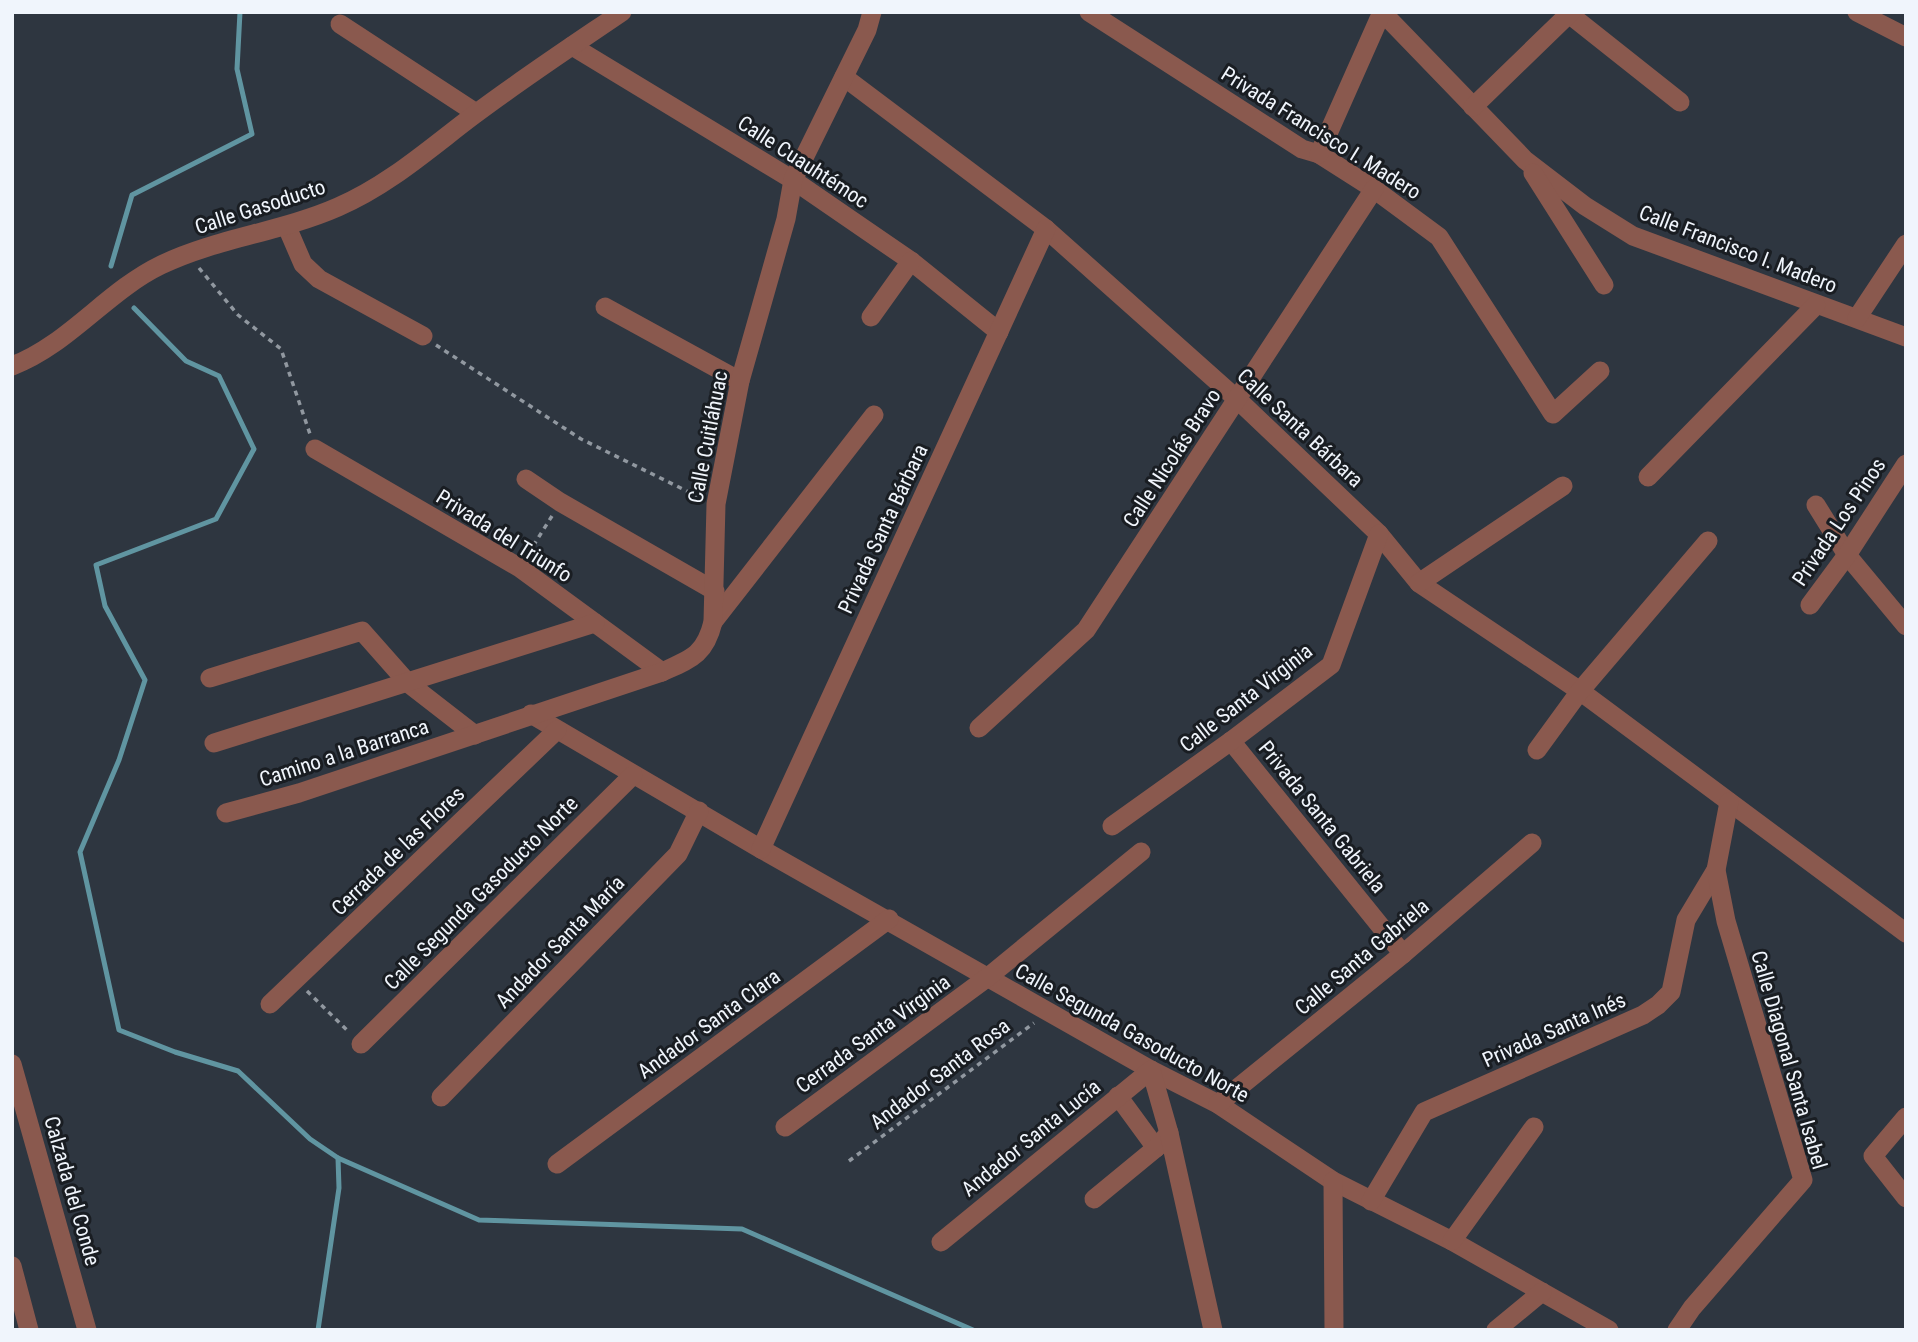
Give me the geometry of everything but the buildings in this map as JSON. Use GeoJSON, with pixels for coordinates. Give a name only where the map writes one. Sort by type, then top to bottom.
{"type":"FeatureCollection","features":[{"type":"Feature","properties":{"kind":"street","name":"Calle Gasoducto"},"geometry":{"type":"LineString","coordinates":[[12,366],[33,358],[117,293],[160,265],[188,254],[287,227],[338,207],[387,182],[476,113],[622,12]]}},
{"type":"Feature","properties":{"kind":"street","name":"Calle Cuitláhuac"},"geometry":{"type":"LineString","coordinates":[[475,734],[662,672],[691,659],[703,649],[713,622],[716,504],[740,381],[786,219],[793,180],[867,30],[872,12]]}},
{"type":"Feature","properties":{"kind":"street","name":"Privada Francisco I. Madero"},"geometry":{"type":"LineString","coordinates":[[1088,12],[1303,149],[1319,154],[1374,189],[1439,237],[1553,414],[1600,371]]}},
{"type":"Feature","properties":{"kind":"street"},"geometry":{"type":"LineString","coordinates":[[1319,154],[1382,12]]}},
{"type":"Feature","properties":{"kind":"street","name":"Calle Francisco I. Madero"},"geometry":{"type":"LineString","coordinates":[[1382,12],[1525,160],[1585,206],[1633,236],[1906,337]]}},
{"type":"Feature","properties":{"kind":"street"},"geometry":{"type":"LineString","coordinates":[[1857,12],[1906,37]]}},
{"type":"Feature","properties":{"kind":"street"},"geometry":{"type":"LineString","coordinates":[[1473,107],[1570,13],[1680,102]]}},
{"type":"Feature","properties":{"kind":"street"},"geometry":{"type":"LineString","coordinates":[[340,24],[476,113]]}},
{"type":"Feature","properties":{"kind":"street","name":"Calle Cuauhtémoc"},"geometry":{"type":"LineString","coordinates":[[572,46],[793,180],[911,261],[999,332]]}},
{"type":"Feature","properties":{"kind":"street","name":"Calle Santa Bárbara"},"geometry":{"type":"LineString","coordinates":[[844,77],[1046,229],[1238,400],[1379,534],[1419,583],[1580,691],[1906,933]]}},
{"type":"Feature","properties":{"kind":"street"},"geometry":{"type":"LineString","coordinates":[[1525,160],[1604,285]]}},
{"type":"Feature","properties":{"kind":"street","name":"Calle Nicolás Bravo"},"geometry":{"type":"LineString","coordinates":[[979,728],[1086,631],[1374,189]]}},
{"type":"Feature","properties":{"kind":"street"},"geometry":{"type":"LineString","coordinates":[[287,227],[303,264],[318,279],[423,337]]}},
{"type":"Feature","properties":{"kind":"street","name":"Privada Santa Bárbara"},"geometry":{"type":"LineString","coordinates":[[761,849],[1046,229]]}},
{"type":"Feature","properties":{"kind":"street"},"geometry":{"type":"LineString","coordinates":[[1857,318],[1906,244]]}},
{"type":"Feature","properties":{"kind":"street"},"geometry":{"type":"LineString","coordinates":[[871,317],[911,261]]}},
{"type":"Feature","properties":{"kind":"street"},"geometry":{"type":"LineString","coordinates":[[1648,477],[1816,305]]}},
{"type":"Feature","properties":{"kind":"street"},"geometry":{"type":"LineString","coordinates":[[605,307],[740,381]]}},
{"type":"Feature","properties":{"kind":"street"},"geometry":{"type":"LineString","coordinates":[[713,622],[874,415]]}},
{"type":"Feature","properties":{"kind":"street","name":"Privada del Triunfo"},"geometry":{"type":"LineString","coordinates":[[315,449],[520,568],[662,672]]}},
{"type":"Feature","properties":{"kind":"street","name":"Privada Los Pinos"},"geometry":{"type":"LineString","coordinates":[[1810,605],[1847,555],[1906,464]]}},
{"type":"Feature","properties":{"kind":"street"},"geometry":{"type":"LineString","coordinates":[[526,479],[560,502],[715,591]]}},
{"type":"Feature","properties":{"kind":"street"},"geometry":{"type":"LineString","coordinates":[[1419,583],[1563,486]]}},
{"type":"Feature","properties":{"kind":"street"},"geometry":{"type":"LineString","coordinates":[[1816,505],[1847,555],[1906,626]]}},
{"type":"Feature","properties":{"kind":"street","name":"Calle Santa Virginia"},"geometry":{"type":"LineString","coordinates":[[1112,826],[1331,665],[1379,534]]}},
{"type":"Feature","properties":{"kind":"street"},"geometry":{"type":"LineString","coordinates":[[1537,750],[1580,691],[1708,541]]}},
{"type":"Feature","properties":{"kind":"street"},"geometry":{"type":"LineString","coordinates":[[214,743],[595,623]]}},
{"type":"Feature","properties":{"kind":"street"},"geometry":{"type":"LineString","coordinates":[[210,678],[362,631],[408,683],[475,734]]}},
{"type":"Feature","properties":{"kind":"street","name":"Calle Segunda Gasoducto Norte"},"geometry":{"type":"LineString","coordinates":[[531,714],[633,775],[699,810],[761,849],[889,919],[1151,1070],[1218,1104],[1333,1181],[1451,1241],[1609,1330]]}},
{"type":"Feature","properties":{"kind":"street","name":"Cerrada de las Flores"},"geometry":{"type":"LineString","coordinates":[[270,1004],[557,730]]}},
{"type":"Feature","properties":{"kind":"street","name":"Camino a la Barranca"},"geometry":{"type":"LineString","coordinates":[[226,813],[299,793],[475,734]]}},
{"type":"Feature","properties":{"kind":"street","name":"Privada Santa Gabriela"},"geometry":{"type":"LineString","coordinates":[[1231,741],[1403,954]]}},
{"type":"Feature","properties":{"kind":"street","name":"Calle Segunda Gasoducto Norte"},"geometry":{"type":"LineString","coordinates":[[361,1044],[633,775]]}},
{"type":"Feature","properties":{"kind":"street","name":"Calle Diagonal Santa Isabel"},"geometry":{"type":"LineString","coordinates":[[1677,1330],[1692,1308],[1804,1180],[1726,921],[1716,870],[1729,802]]}},
{"type":"Feature","properties":{"kind":"street","name":"Andador Santa María"},"geometry":{"type":"LineString","coordinates":[[441,1097],[678,854],[699,810]]}},
{"type":"Feature","properties":{"kind":"street","name":"Calle Santa Gabriela"},"geometry":{"type":"LineString","coordinates":[[1218,1104],[1403,954],[1532,843]]}},
{"type":"Feature","properties":{"kind":"street"},"geometry":{"type":"LineString","coordinates":[[988,977],[1141,852]]}},
{"type":"Feature","properties":{"kind":"street","name":"Privada Santa Inés"},"geometry":{"type":"LineString","coordinates":[[1370,1200],[1424,1112],[1643,1015],[1658,1005],[1671,992],[1686,920],[1716,870]]}},
{"type":"Feature","properties":{"kind":"street","name":"Andador Santa Clara"},"geometry":{"type":"LineString","coordinates":[[557,1164],[889,919]]}},
{"type":"Feature","properties":{"kind":"street","name":"Cerrada Santa Virginia"},"geometry":{"type":"LineString","coordinates":[[785,1127],[988,977]]}},
{"type":"Feature","properties":{"kind":"street","name":"Calzada del Conde"},"geometry":{"type":"LineString","coordinates":[[12,1064],[87,1330]]}},
{"type":"Feature","properties":{"kind":"street"},"geometry":{"type":"LineString","coordinates":[[1151,1070],[1163,1140],[1213,1330]]}},
{"type":"Feature","properties":{"kind":"street","name":"Andador Santa Lucía"},"geometry":{"type":"LineString","coordinates":[[941,1242],[1151,1070]]}},
{"type":"Feature","properties":{"kind":"street"},"geometry":{"type":"LineString","coordinates":[[1118,1096],[1163,1140]]}},
{"type":"Feature","properties":{"kind":"street"},"geometry":{"type":"LineString","coordinates":[[1906,1117],[1873,1156],[1906,1198]]}},
{"type":"Feature","properties":{"kind":"street"},"geometry":{"type":"LineString","coordinates":[[1451,1241],[1534,1127]]}},
{"type":"Feature","properties":{"kind":"street"},"geometry":{"type":"LineString","coordinates":[[1094,1199],[1163,1140]]}},
{"type":"Feature","properties":{"kind":"street"},"geometry":{"type":"LineString","coordinates":[[1333,1181],[1334,1330]]}},
{"type":"Feature","properties":{"kind":"street"},"geometry":{"type":"LineString","coordinates":[[12,1266],[29,1330]]}},
{"type":"Feature","properties":{"kind":"street"},"geometry":{"type":"LineString","coordinates":[[1496,1330],[1542,1292]]}},
{"type":"Feature","properties":{"kind":"path"},"geometry":{"type":"LineString","coordinates":[[188,254],[238,315],[281,349],[315,449]]}},
{"type":"Feature","properties":{"kind":"path"},"geometry":{"type":"LineString","coordinates":[[423,337],[581,439],[716,504]]}},
{"type":"Feature","properties":{"kind":"path"},"geometry":{"type":"LineString","coordinates":[[520,568],[560,502]]}},
{"type":"Feature","properties":{"kind":"path"},"geometry":{"type":"LineString","coordinates":[[296,980],[361,1044]]}},
{"type":"Feature","properties":{"kind":"path","name":"Andador Santa Rosa"},"geometry":{"type":"LineString","coordinates":[[849,1161],[1049,1012]]}},
{"type":"Feature","properties":{"kind":"waterway"},"geometry":{"type":"LineString","coordinates":[[111,266],[132,195],[252,134],[237,69],[240,12]]}},
{"type":"Feature","properties":{"kind":"waterway"},"geometry":{"type":"LineString","coordinates":[[134,308],[186,361],[219,376],[254,449],[216,519],[96,565],[105,606],[145,680],[119,760],[80,852],[119,1030],[175,1052],[238,1071],[310,1139],[338,1158],[479,1220],[742,1229],[973,1330]]}},
{"type":"Feature","properties":{"kind":"waterway"},"geometry":{"type":"LineString","coordinates":[[318,1330],[339,1188],[338,1158]]}}]}
